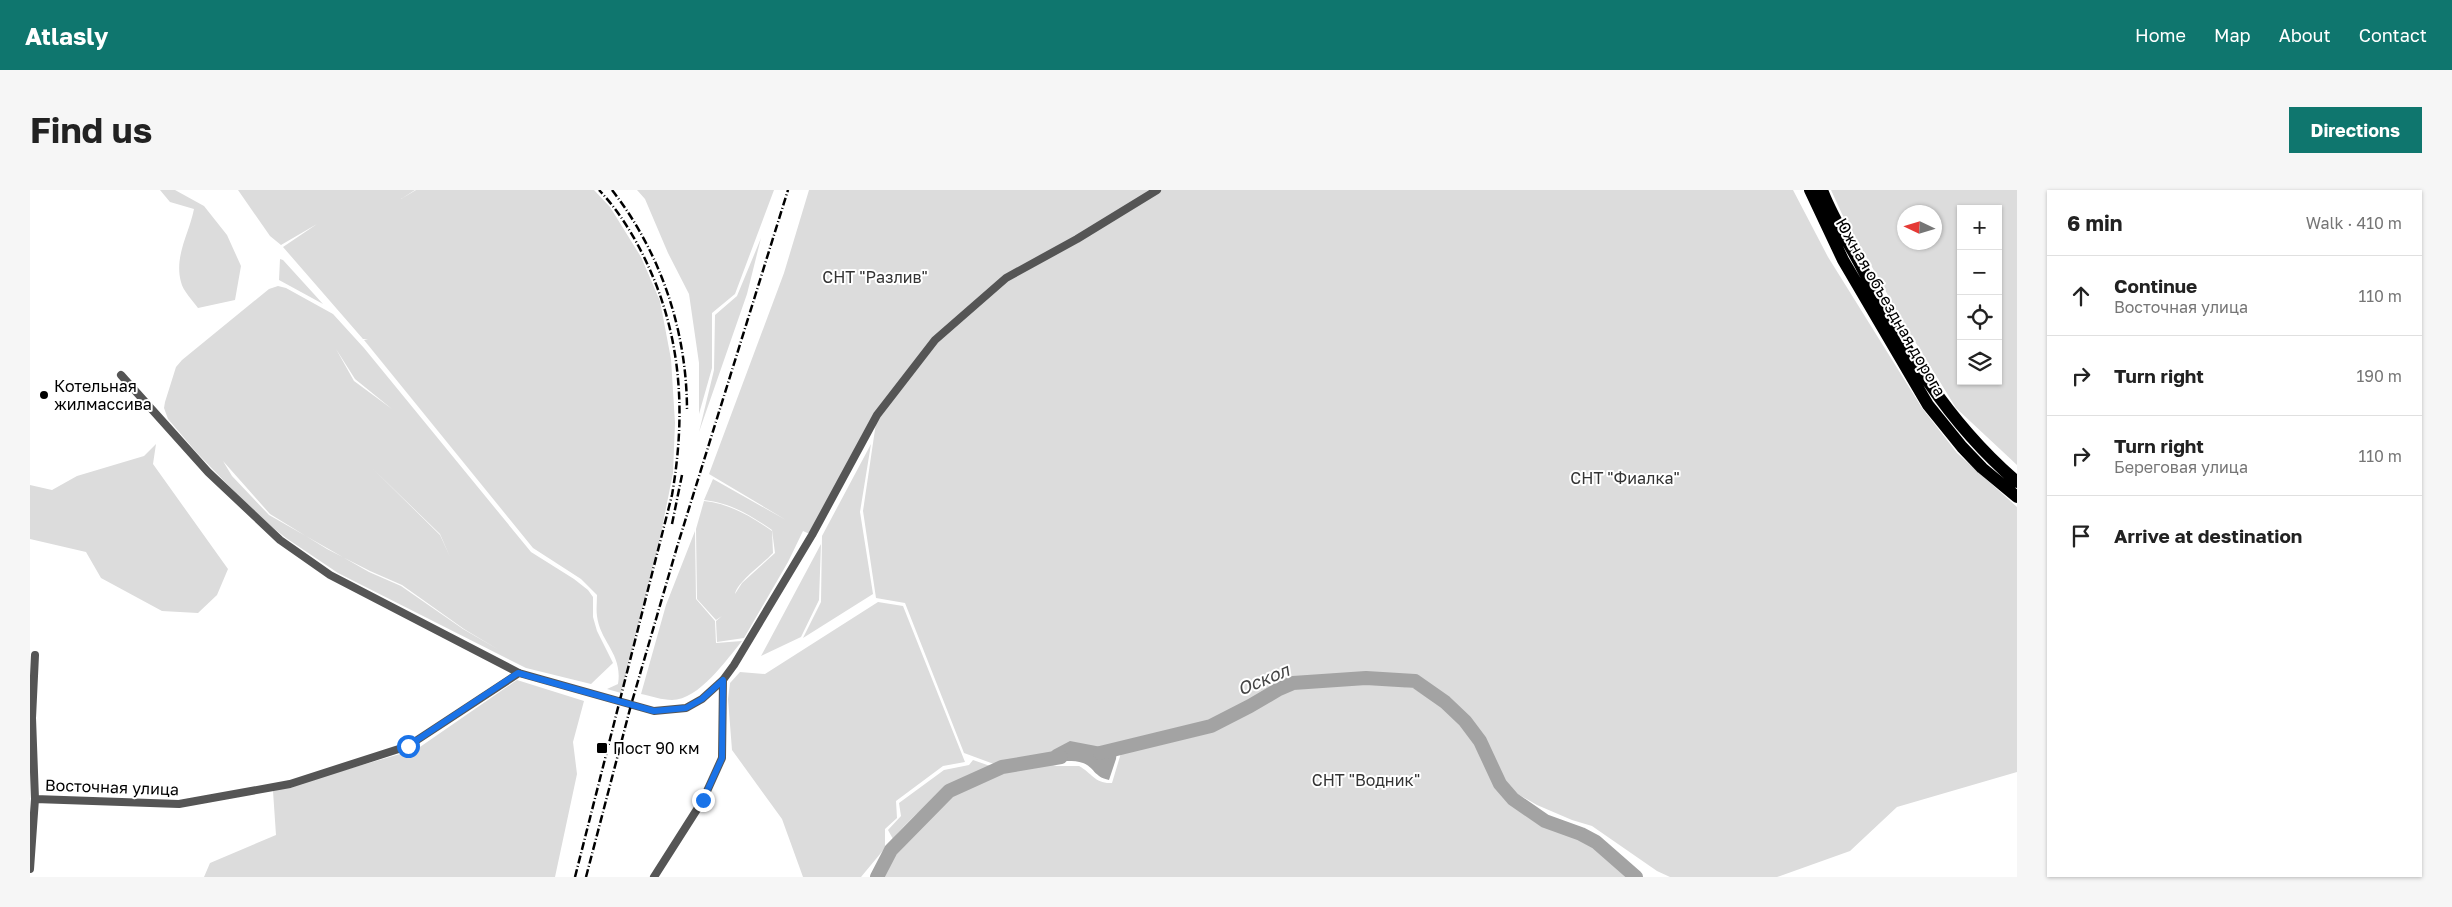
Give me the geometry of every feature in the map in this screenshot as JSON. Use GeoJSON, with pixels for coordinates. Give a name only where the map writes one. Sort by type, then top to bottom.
{"type":"FeatureCollection","features":[{"type":"Feature","properties":{"kind":"main road","name":"Южная объездная дорога"},"geometry":{"type":"LineString","coordinates":[[1810,190],[1843,260],[1928,405],[1962,447],[2017,497]]}},
{"type":"Feature","properties":{"kind":"main road","name":"Южная объездная дорога"},"geometry":{"type":"LineString","coordinates":[[1822,190],[1895,330],[1938,398],[1986,455],[2017,482]]}},
{"type":"Feature","properties":{"kind":"street"},"geometry":{"type":"LineString","coordinates":[[121,375],[208,472],[280,540],[330,575],[518,673],[654,711],[686,708],[702,699],[723,680],[734,665],[812,535],[877,415],[935,340],[1006,278],[1076,239],[1157,190]]}},
{"type":"Feature","properties":{"kind":"street"},"geometry":{"type":"LineString","coordinates":[[30,868],[35,799],[32,718],[34,654]]}},
{"type":"Feature","properties":{"kind":"street","name":"Восточная улица"},"geometry":{"type":"LineString","coordinates":[[35,799],[179,804],[290,784],[408,746],[518,673]]}},
{"type":"Feature","properties":{"kind":"street"},"geometry":{"type":"LineString","coordinates":[[654,877],[703,800],[722,758],[723,680]]}},
{"type":"Feature","properties":{"kind":"green space"},"geometry":{"type":"Polygon","coordinates":[[[160,190],[175,190],[204,206],[227,235],[241,266],[235,300],[198,308],[186,292],[181,282],[179,263],[194,209],[170,202],[160,190]]]}},
{"type":"Feature","properties":{"kind":"green space"},"geometry":{"type":"Polygon","coordinates":[[[238,190],[415,190],[401,199],[416,190],[594,190],[610,207],[641,257],[660,301],[671,359],[675,423],[673,473],[659,543],[621,693],[607,689],[618,684],[619,674],[614,656],[599,625],[597,595],[581,579],[533,548],[364,340],[368,339],[363,339],[283,247],[317,224],[281,245],[270,236],[238,190]]]}},
{"type":"Feature","properties":{"kind":"green space"},"geometry":{"type":"Polygon","coordinates":[[[637,190],[774,190],[735,294],[712,313],[712,368],[699,414],[699,363],[689,294],[668,253],[645,199],[637,190]]]}},
{"type":"Feature","properties":{"kind":"green space","name":"СНТ \"Фиалка\""},"geometry":{"type":"Polygon","coordinates":[[[809,190],[1793,190],[1828,257],[1922,408],[1957,453],[2017,507],[2017,772],[1897,807],[1850,851],[1777,877],[1670,877],[1657,871],[1592,826],[1572,820],[1537,805],[1500,784],[1480,741],[1465,721],[1445,702],[1414,681],[1366,678],[1293,683],[1211,726],[1112,751],[1002,767],[964,753],[905,603],[876,598],[863,511],[877,416],[812,535],[803,531],[788,562],[744,638],[717,642],[716,621],[722,616],[716,620],[697,599],[696,529],[704,501],[723,505],[740,512],[772,531],[773,553],[746,578],[737,589],[735,594],[742,583],[775,553],[772,530],[756,519],[740,510],[723,504],[704,500],[713,479],[786,520],[709,474],[784,273],[809,190]]]}},
{"type":"Feature","properties":{"kind":"green space"},"geometry":{"type":"Polygon","coordinates":[[[1831,190],[2017,190],[2017,465],[1956,408],[1906,327],[1842,214],[1831,190]]]}},
{"type":"Feature","properties":{"kind":"green space"},"geometry":{"type":"Polygon","coordinates":[[[761,238],[747,294],[699,432],[714,370],[715,315],[737,296],[761,238]]]}},
{"type":"Feature","properties":{"kind":"green space"},"geometry":{"type":"Polygon","coordinates":[[[280,259],[283,260],[323,304],[279,280],[280,259]]]}},
{"type":"Feature","properties":{"kind":"green space"},"geometry":{"type":"Polygon","coordinates":[[[278,286],[286,288],[333,314],[364,348],[531,552],[588,590],[593,597],[593,617],[597,631],[613,663],[591,684],[526,668],[338,573],[286,538],[258,516],[197,453],[168,419],[164,408],[176,367],[182,360],[269,289],[278,286]],[[336,349],[354,381],[392,409],[355,379],[336,349]],[[223,461],[232,476],[269,515],[306,536],[270,514],[223,461]],[[371,467],[440,535],[450,557],[440,534],[371,467]],[[306,536],[327,549],[343,557],[306,536]],[[343,557],[369,572],[401,586],[463,629],[499,650],[464,629],[402,585],[343,557]]]}},
{"type":"Feature","properties":{"kind":"green space"},"geometry":{"type":"Polygon","coordinates":[[[156,444],[153,464],[228,569],[217,595],[198,613],[162,611],[101,578],[86,552],[30,539],[30,485],[52,490],[77,476],[144,456],[156,444]]]}},
{"type":"Feature","properties":{"kind":"green space"},"geometry":{"type":"Polygon","coordinates":[[[871,444],[860,512],[873,594],[803,638],[821,602],[822,536],[871,444]]]}},
{"type":"Feature","properties":{"kind":"green space"},"geometry":{"type":"Polygon","coordinates":[[[695,531],[696,599],[715,621],[716,643],[742,641],[712,677],[692,693],[672,700],[641,694],[666,605],[695,531]]]}},
{"type":"Feature","properties":{"kind":"green space"},"geometry":{"type":"Polygon","coordinates":[[[821,544],[819,600],[801,637],[761,656],[821,544]]]}},
{"type":"Feature","properties":{"kind":"green space"},"geometry":{"type":"Polygon","coordinates":[[[878,602],[903,606],[965,762],[943,766],[896,801],[897,818],[885,829],[885,848],[861,877],[803,877],[782,819],[732,750],[728,699],[730,683],[740,672],[765,674],[878,602]]]}},
{"type":"Feature","properties":{"kind":"green space"},"geometry":{"type":"Polygon","coordinates":[[[517,680],[584,701],[573,742],[577,774],[555,877],[204,877],[210,863],[276,835],[273,791],[417,749],[517,680]]]}},
{"type":"Feature","properties":{"kind":"green space","name":"СНТ \"Водник\""},"geometry":{"type":"Polygon","coordinates":[[[1365,682],[1413,688],[1442,707],[1461,725],[1475,743],[1495,787],[1509,801],[1529,818],[1593,846],[1629,877],[880,877],[892,852],[950,794],[1010,767],[1042,763],[1057,766],[1079,766],[1098,780],[1112,783],[1121,753],[1212,730],[1252,710],[1280,692],[1293,688],[1365,682]]]}},
{"type":"Feature","properties":{"kind":"green space"},"geometry":{"type":"Polygon","coordinates":[[[973,760],[993,767],[951,788],[938,797],[915,816],[893,839],[888,830],[901,816],[899,803],[944,770],[969,765],[973,760]]]}},
{"type":"Feature","properties":{"kind":"shaded area"},"geometry":{"type":"Polygon","coordinates":[[[1070,741],[1117,750],[1109,780],[1100,777],[1083,763],[1043,760],[1053,750],[1070,741]]]}},
{"type":"Feature","properties":{"kind":"waterway","name":"Оскол"},"geometry":{"type":"LineString","coordinates":[[1100,753],[1211,726],[1293,683],[1366,678],[1415,681],[1445,702],[1465,721],[1480,741],[1500,784],[1513,799],[1545,821],[1581,834],[1596,842],[1636,877]]}},
{"type":"Feature","properties":{"kind":"waterway","name":"Оскол"},"geometry":{"type":"LineString","coordinates":[[877,877],[891,850],[949,791],[1002,767],[1061,757]]}},
{"type":"Feature","properties":{"kind":"railway"},"geometry":{"type":"LineString","coordinates":[[575,877],[672,495],[679,431],[677,369],[664,309],[654,279],[636,241],[617,211],[599,190]]}},
{"type":"Feature","properties":{"kind":"railway"},"geometry":{"type":"LineString","coordinates":[[612,190],[644,240],[668,294],[682,352],[686,381],[687,411]]}},
{"type":"Feature","properties":{"kind":"railway"},"geometry":{"type":"LineString","coordinates":[[586,877],[631,705],[677,547],[788,190]]}},
{"type":"Feature","properties":{"kind":"railway"},"geometry":{"type":"LineString","coordinates":[[672,524],[682,475]]}},
{"type":"Feature","properties":{"kind":"place","name":"Котельная жилмассива"},"geometry":{"type":"Point","coordinates":[44,395]}},
{"type":"Feature","properties":{"kind":"place","name":"Пост 90 км"},"geometry":{"type":"Point","coordinates":[602,748]}},
{"type":"Feature","properties":{"kind":"route"},"geometry":{"type":"LineString","coordinates":[[408,746],[518,673],[654,711],[686,708],[702,699],[723,680],[724,733],[722,758],[703,800]]}},
{"type":"Feature","properties":{"kind":"park label","name":"СНТ \"Разлив\""},"geometry":{"type":"Point","coordinates":[875,277]}}]}
